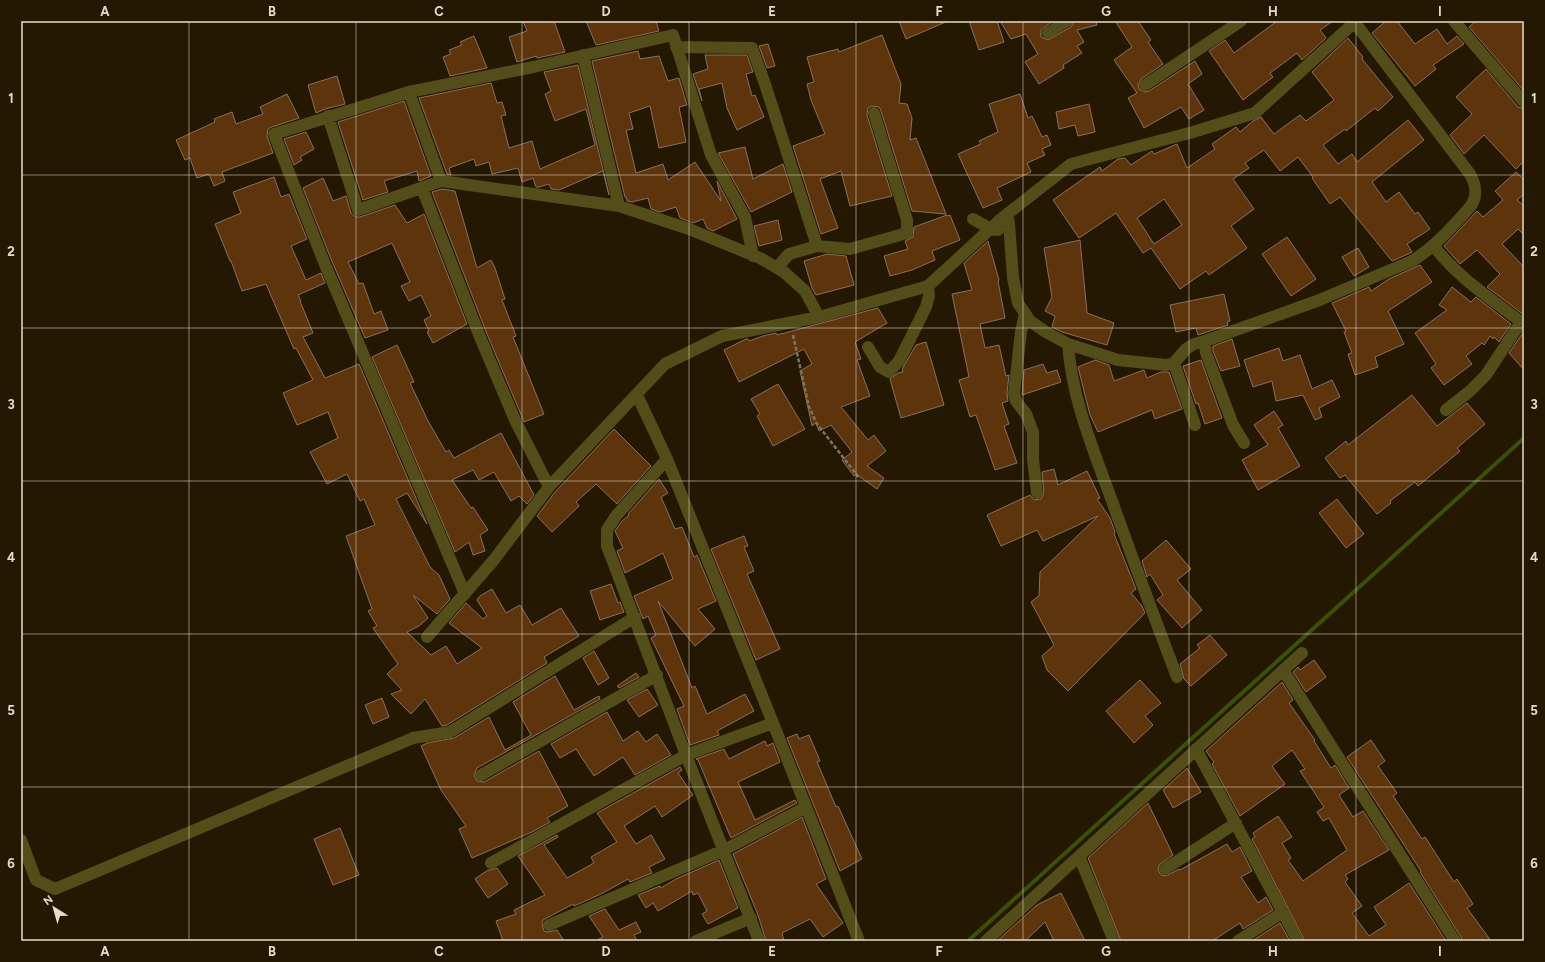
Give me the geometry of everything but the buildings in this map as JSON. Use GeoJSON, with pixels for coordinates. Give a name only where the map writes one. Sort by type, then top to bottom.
{"type":"FeatureCollection","features":[{"type":"Feature","properties":{"kind":"street"},"geometry":{"type":"LineString","coordinates":[[1048,33],[1067,21]]}},
{"type":"Feature","properties":{"kind":"street"},"geometry":{"type":"LineString","coordinates":[[1145,85],[1241,21]]}},
{"type":"Feature","properties":{"kind":"street"},"geometry":{"type":"LineString","coordinates":[[1454,21],[1524,102]]}},
{"type":"Feature","properties":{"kind":"street"},"geometry":{"type":"LineString","coordinates":[[427,637],[493,561],[549,487],[665,364],[722,336],[819,317],[928,286],[1007,214],[1071,164],[1193,132],[1255,113],[1356,22],[1470,174],[1476,187],[1475,199],[1471,206],[1434,245],[1412,261],[1317,301],[1194,344],[1186,349],[1174,363],[1166,365],[1118,360],[1068,344],[1030,321],[1018,303],[1013,278],[1007,214]]}},
{"type":"Feature","properties":{"kind":"street"},"geometry":{"type":"LineString","coordinates":[[465,594],[324,262],[274,134],[409,92],[533,67],[673,35],[711,155],[745,217],[753,256]]}},
{"type":"Feature","properties":{"kind":"street"},"geometry":{"type":"LineString","coordinates":[[676,46],[752,48],[817,246]]}},
{"type":"Feature","properties":{"kind":"street"},"geometry":{"type":"LineString","coordinates":[[583,56],[619,206]]}},
{"type":"Feature","properties":{"kind":"street"},"geometry":{"type":"LineString","coordinates":[[409,92],[441,181]]}},
{"type":"Feature","properties":{"kind":"street"},"geometry":{"type":"LineString","coordinates":[[777,268],[789,254],[817,246],[850,249],[908,233],[907,220],[874,113]]}},
{"type":"Feature","properties":{"kind":"street"},"geometry":{"type":"LineString","coordinates":[[328,116],[358,210],[441,181],[619,206],[689,229],[753,256],[777,268],[784,272],[805,291],[819,317]]}},
{"type":"Feature","properties":{"kind":"street"},"geometry":{"type":"LineString","coordinates":[[422,188],[480,337],[515,420],[549,487]]}},
{"type":"Feature","properties":{"kind":"street"},"geometry":{"type":"LineString","coordinates":[[973,219],[991,229],[1009,232]]}},
{"type":"Feature","properties":{"kind":"street"},"geometry":{"type":"LineString","coordinates":[[1434,245],[1445,261],[1458,274],[1522,323],[1486,375],[1470,392],[1446,410]]}},
{"type":"Feature","properties":{"kind":"street"},"geometry":{"type":"LineString","coordinates":[[868,347],[880,367],[890,372],[899,361],[926,307],[929,296],[928,286]]}},
{"type":"Feature","properties":{"kind":"street"},"geometry":{"type":"LineString","coordinates":[[1025,313],[1021,332],[1014,394],[1016,401],[1026,414],[1033,432],[1033,459],[1037,493]]}},
{"type":"Feature","properties":{"kind":"street"},"geometry":{"type":"LineString","coordinates":[[1205,341],[1206,353],[1233,425],[1244,443]]}},
{"type":"Feature","properties":{"kind":"street"},"geometry":{"type":"LineString","coordinates":[[1068,344],[1069,368],[1087,433],[1176,677]]}},
{"type":"Feature","properties":{"kind":"street"},"geometry":{"type":"LineString","coordinates":[[1174,363],[1195,425]]}},
{"type":"Feature","properties":{"kind":"street"},"geometry":{"type":"LineString","coordinates":[[637,394],[667,459],[774,723],[859,941]]}},
{"type":"Feature","properties":{"kind":"street"},"geometry":{"type":"LineString","coordinates":[[667,459],[616,516],[607,530],[607,546],[686,755],[760,941]]}},
{"type":"Feature","properties":{"kind":"street"},"geometry":{"type":"LineString","coordinates":[[21,840],[36,880],[54,889],[413,738],[450,732],[635,617]]}},
{"type":"Feature","properties":{"kind":"street"},"geometry":{"type":"LineString","coordinates":[[986,941],[1302,654]]}},
{"type":"Feature","properties":{"kind":"street"},"geometry":{"type":"LineString","coordinates":[[1283,670],[1455,941]]}},
{"type":"Feature","properties":{"kind":"street"},"geometry":{"type":"LineString","coordinates":[[481,775],[657,675]]}},
{"type":"Feature","properties":{"kind":"street"},"geometry":{"type":"LineString","coordinates":[[491,863],[686,755],[774,723]]}},
{"type":"Feature","properties":{"kind":"street"},"geometry":{"type":"LineString","coordinates":[[1196,749],[1298,941]]}},
{"type":"Feature","properties":{"kind":"street"},"geometry":{"type":"LineString","coordinates":[[549,926],[724,850],[806,807]]}},
{"type":"Feature","properties":{"kind":"street"},"geometry":{"type":"LineString","coordinates":[[1165,869],[1236,823]]}},
{"type":"Feature","properties":{"kind":"street"},"geometry":{"type":"LineString","coordinates":[[1079,856],[1114,941]]}},
{"type":"Feature","properties":{"kind":"street"},"geometry":{"type":"LineString","coordinates":[[1238,941],[1283,912]]}},
{"type":"Feature","properties":{"kind":"street"},"geometry":{"type":"LineString","coordinates":[[696,941],[751,918]]}},
{"type":"Feature","properties":{"kind":"path"},"geometry":{"type":"LineString","coordinates":[[790,323],[809,407],[817,424],[824,434],[860,479]]}},
{"type":"Feature","properties":{"kind":"waterway"},"geometry":{"type":"LineString","coordinates":[[968,941],[1524,438]]}}]}
